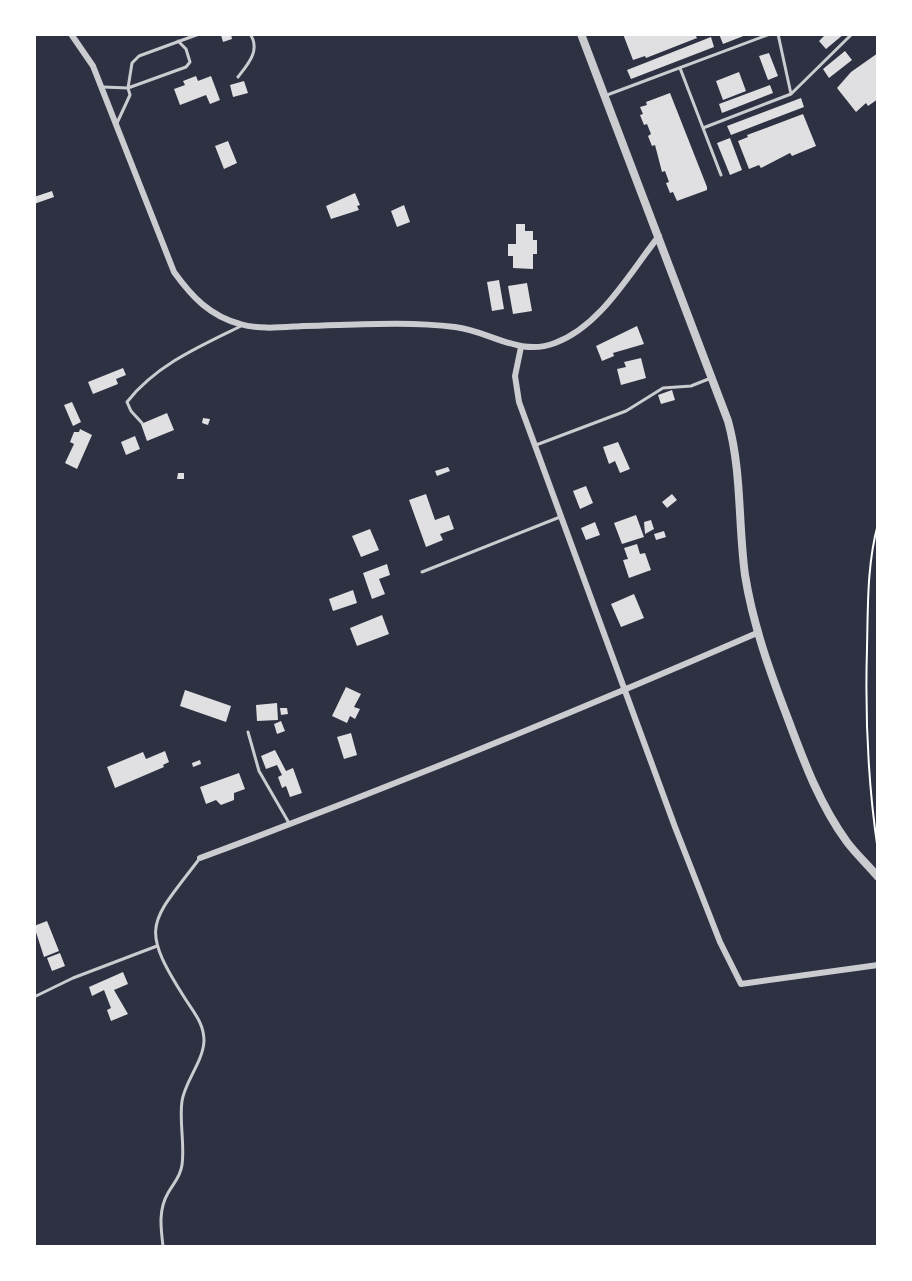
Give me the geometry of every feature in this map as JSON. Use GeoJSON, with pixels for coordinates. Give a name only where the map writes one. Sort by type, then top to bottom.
{"type":"FeatureCollection","features":[{"type":"Feature","properties":{"kind":"street"},"geometry":{"type":"LineString","coordinates":[[71,34],[93,66],[174,272],[191,295],[216,316],[243,325],[411,324],[455,327],[482,332],[521,347],[539,348],[556,343],[587,324],[659,236]]}},
{"type":"Feature","properties":{"kind":"street"},"geometry":{"type":"LineString","coordinates":[[581,34],[713,378],[732,436],[740,481],[745,572],[757,633],[808,774],[847,842],[878,877]]}},
{"type":"Feature","properties":{"kind":"street"},"geometry":{"type":"LineString","coordinates":[[521,347],[515,376],[519,402],[720,942],[741,984],[878,965]]}},
{"type":"Feature","properties":{"kind":"street"},"geometry":{"type":"LineString","coordinates":[[200,858],[290,825],[625,691],[757,633]]}},
{"type":"Feature","properties":{"kind":"lane"},"geometry":{"type":"LineString","coordinates":[[116,127],[130,95],[128,88],[132,63],[139,56],[199,34]]}},
{"type":"Feature","properties":{"kind":"lane"},"geometry":{"type":"LineString","coordinates":[[238,77],[252,58],[255,45],[250,34]]}},
{"type":"Feature","properties":{"kind":"lane"},"geometry":{"type":"LineString","coordinates":[[605,96],[770,34]]}},
{"type":"Feature","properties":{"kind":"lane"},"geometry":{"type":"LineString","coordinates":[[778,34],[790,94]]}},
{"type":"Feature","properties":{"kind":"lane"},"geometry":{"type":"LineString","coordinates":[[703,128],[790,94],[852,34]]}},
{"type":"Feature","properties":{"kind":"lane"},"geometry":{"type":"LineString","coordinates":[[101,87],[128,88],[186,67],[190,62],[186,49],[178,41]]}},
{"type":"Feature","properties":{"kind":"lane"},"geometry":{"type":"LineString","coordinates":[[680,68],[721,175]]}},
{"type":"Feature","properties":{"kind":"lane"},"geometry":{"type":"LineString","coordinates":[[142,423],[130,411],[127,402],[137,389],[158,371],[243,325]]}},
{"type":"Feature","properties":{"kind":"lane"},"geometry":{"type":"LineString","coordinates":[[536,445],[626,411],[663,388],[691,386],[713,378]]}},
{"type":"Feature","properties":{"kind":"lane"},"geometry":{"type":"LineString","coordinates":[[422,572],[560,517]]}},
{"type":"Feature","properties":{"kind":"lane"},"geometry":{"type":"LineString","coordinates":[[248,732],[259,771],[290,825]]}},
{"type":"Feature","properties":{"kind":"lane"},"geometry":{"type":"LineString","coordinates":[[164,1246],[160,1220],[162,1209],[167,1194],[180,1178],[182,1165],[182,1101],[204,1042],[201,1021],[167,968],[157,946],[153,928],[158,915],[200,858]]}},
{"type":"Feature","properties":{"kind":"lane"},"geometry":{"type":"LineString","coordinates":[[34,997],[73,978],[157,946]]}},
{"type":"Feature","properties":{"kind":"path"},"geometry":{"type":"LineString","coordinates":[[878,524],[869,566],[865,686],[872,814],[878,851]]}},
{"type":"Feature","properties":{"kind":"building"},"geometry":{"type":"Polygon","coordinates":[[[231,34],[232,39],[223,42],[221,35],[231,34]]]}},
{"type":"Feature","properties":{"kind":"building"},"geometry":{"type":"Polygon","coordinates":[[[623,34],[695,34],[697,38],[646,58],[645,56],[633,60],[623,34]]]}},
{"type":"Feature","properties":{"kind":"building"},"geometry":{"type":"Polygon","coordinates":[[[719,34],[746,34],[746,35],[723,44],[719,34]]]}},
{"type":"Feature","properties":{"kind":"building"},"geometry":{"type":"Polygon","coordinates":[[[826,34],[844,34],[826,49],[819,41],[826,34]]]}},
{"type":"Feature","properties":{"kind":"building"},"geometry":{"type":"Polygon","coordinates":[[[711,37],[714,47],[631,79],[627,70],[711,37]]]}},
{"type":"Feature","properties":{"kind":"building"},"geometry":{"type":"Polygon","coordinates":[[[845,51],[852,60],[829,78],[823,69],[845,51]]]}},
{"type":"Feature","properties":{"kind":"building"},"geometry":{"type":"Polygon","coordinates":[[[769,53],[778,76],[768,80],[759,56],[769,53]]]}},
{"type":"Feature","properties":{"kind":"building"},"geometry":{"type":"Polygon","coordinates":[[[878,53],[878,99],[868,106],[866,103],[856,112],[837,88],[851,72],[878,53]]]}},
{"type":"Feature","properties":{"kind":"building"},"geometry":{"type":"Polygon","coordinates":[[[739,72],[746,91],[723,100],[716,81],[739,72]]]}},
{"type":"Feature","properties":{"kind":"building"},"geometry":{"type":"Polygon","coordinates":[[[196,76],[198,81],[211,76],[220,100],[210,104],[206,95],[180,105],[174,89],[185,85],[183,81],[196,76]]]}},
{"type":"Feature","properties":{"kind":"building"},"geometry":{"type":"Polygon","coordinates":[[[244,81],[248,93],[233,97],[230,85],[244,81]]]}},
{"type":"Feature","properties":{"kind":"building"},"geometry":{"type":"Polygon","coordinates":[[[770,85],[773,93],[722,113],[719,104],[770,85]]]}},
{"type":"Feature","properties":{"kind":"building"},"geometry":{"type":"Polygon","coordinates":[[[670,93],[707,187],[707,190],[677,201],[673,192],[670,193],[666,183],[669,182],[665,171],[662,172],[655,145],[652,146],[648,136],[651,134],[640,115],[643,114],[640,107],[647,105],[646,102],[670,93]]]}},
{"type":"Feature","properties":{"kind":"building"},"geometry":{"type":"Polygon","coordinates":[[[801,98],[804,107],[731,135],[727,126],[801,98]]]}},
{"type":"Feature","properties":{"kind":"building"},"geometry":{"type":"Polygon","coordinates":[[[803,114],[816,146],[792,156],[790,153],[761,168],[759,165],[749,169],[738,141],[748,137],[747,135],[803,114]]]}},
{"type":"Feature","properties":{"kind":"building"},"geometry":{"type":"Polygon","coordinates":[[[730,138],[742,170],[730,175],[717,143],[730,138]]]}},
{"type":"Feature","properties":{"kind":"building"},"geometry":{"type":"Polygon","coordinates":[[[228,141],[237,163],[224,169],[215,146],[228,141]]]}},
{"type":"Feature","properties":{"kind":"building"},"geometry":{"type":"Polygon","coordinates":[[[52,191],[54,197],[34,204],[34,197],[52,191]]]}},
{"type":"Feature","properties":{"kind":"building"},"geometry":{"type":"Polygon","coordinates":[[[355,193],[360,205],[357,206],[359,210],[331,219],[326,206],[355,193]]]}},
{"type":"Feature","properties":{"kind":"building"},"geometry":{"type":"Polygon","coordinates":[[[404,205],[410,222],[397,227],[391,211],[404,205]]]}},
{"type":"Feature","properties":{"kind":"building"},"geometry":{"type":"Polygon","coordinates":[[[516,224],[525,224],[525,231],[533,231],[533,240],[537,240],[537,254],[533,254],[533,269],[513,268],[513,256],[508,256],[508,244],[516,244],[516,224]]]}},
{"type":"Feature","properties":{"kind":"building"},"geometry":{"type":"Polygon","coordinates":[[[499,280],[504,309],[492,311],[487,282],[499,280]]]}},
{"type":"Feature","properties":{"kind":"building"},"geometry":{"type":"Polygon","coordinates":[[[527,283],[532,311],[513,314],[508,286],[527,283]]]}},
{"type":"Feature","properties":{"kind":"building"},"geometry":{"type":"Polygon","coordinates":[[[637,326],[644,344],[613,353],[614,356],[602,361],[596,346],[637,326]]]}},
{"type":"Feature","properties":{"kind":"building"},"geometry":{"type":"Polygon","coordinates":[[[641,358],[646,378],[621,385],[617,369],[626,367],[624,362],[641,358]]]}},
{"type":"Feature","properties":{"kind":"building"},"geometry":{"type":"Polygon","coordinates":[[[123,368],[126,375],[116,379],[118,384],[93,394],[88,382],[123,368]]]}},
{"type":"Feature","properties":{"kind":"building"},"geometry":{"type":"Polygon","coordinates":[[[672,390],[675,400],[661,404],[658,395],[672,390]]]}},
{"type":"Feature","properties":{"kind":"building"},"geometry":{"type":"Polygon","coordinates":[[[72,402],[81,422],[73,426],[64,405],[72,402]]]}},
{"type":"Feature","properties":{"kind":"building"},"geometry":{"type":"Polygon","coordinates":[[[167,413],[174,430],[147,441],[141,424],[167,413]]]}},
{"type":"Feature","properties":{"kind":"building"},"geometry":{"type":"Polygon","coordinates":[[[203,418],[210,419],[208,425],[202,423],[203,418]]]}},
{"type":"Feature","properties":{"kind":"building"},"geometry":{"type":"Polygon","coordinates":[[[80,429],[92,435],[77,469],[65,463],[74,444],[70,442],[74,432],[79,432],[80,429]]]}},
{"type":"Feature","properties":{"kind":"building"},"geometry":{"type":"Polygon","coordinates":[[[135,436],[140,449],[126,455],[121,442],[135,436]]]}},
{"type":"Feature","properties":{"kind":"building"},"geometry":{"type":"Polygon","coordinates":[[[618,442],[630,469],[620,473],[615,461],[609,464],[603,447],[618,442]]]}},
{"type":"Feature","properties":{"kind":"building"},"geometry":{"type":"Polygon","coordinates":[[[448,467],[450,471],[437,476],[435,471],[448,467]]]}},
{"type":"Feature","properties":{"kind":"building"},"geometry":{"type":"Polygon","coordinates":[[[178,473],[184,473],[184,479],[177,479],[178,473]]]}},
{"type":"Feature","properties":{"kind":"building"},"geometry":{"type":"Polygon","coordinates":[[[586,486],[593,503],[580,509],[573,491],[586,486]]]}},
{"type":"Feature","properties":{"kind":"building"},"geometry":{"type":"Polygon","coordinates":[[[426,494],[435,520],[449,515],[454,529],[440,534],[443,540],[426,547],[409,500],[426,494]]]}},
{"type":"Feature","properties":{"kind":"building"},"geometry":{"type":"Polygon","coordinates":[[[672,494],[677,500],[667,508],[662,502],[672,494]]]}},
{"type":"Feature","properties":{"kind":"building"},"geometry":{"type":"Polygon","coordinates":[[[636,515],[644,537],[622,544],[614,523],[636,515]]]}},
{"type":"Feature","properties":{"kind":"building"},"geometry":{"type":"Polygon","coordinates":[[[651,520],[654,529],[645,534],[644,522],[651,520]]]}},
{"type":"Feature","properties":{"kind":"building"},"geometry":{"type":"Polygon","coordinates":[[[595,522],[600,535],[586,540],[581,528],[595,522]]]}},
{"type":"Feature","properties":{"kind":"building"},"geometry":{"type":"Polygon","coordinates":[[[370,529],[379,550],[361,557],[352,536],[370,529]]]}},
{"type":"Feature","properties":{"kind":"building"},"geometry":{"type":"Polygon","coordinates":[[[664,531],[666,537],[656,540],[654,534],[664,531]]]}},
{"type":"Feature","properties":{"kind":"building"},"geometry":{"type":"Polygon","coordinates":[[[637,544],[640,554],[645,553],[651,570],[629,578],[623,560],[628,559],[624,548],[637,544]]]}},
{"type":"Feature","properties":{"kind":"building"},"geometry":{"type":"Polygon","coordinates":[[[387,564],[390,575],[379,579],[385,594],[372,599],[363,573],[387,564]]]}},
{"type":"Feature","properties":{"kind":"building"},"geometry":{"type":"Polygon","coordinates":[[[353,590],[357,603],[333,611],[329,599],[353,590]]]}},
{"type":"Feature","properties":{"kind":"building"},"geometry":{"type":"Polygon","coordinates":[[[634,594],[644,618],[621,627],[611,604],[634,594]]]}},
{"type":"Feature","properties":{"kind":"building"},"geometry":{"type":"Polygon","coordinates":[[[382,615],[389,634],[357,646],[350,628],[382,615]]]}},
{"type":"Feature","properties":{"kind":"building"},"geometry":{"type":"Polygon","coordinates":[[[346,687],[361,694],[354,707],[360,709],[355,719],[350,716],[347,723],[332,716],[346,687]]]}},
{"type":"Feature","properties":{"kind":"building"},"geometry":{"type":"Polygon","coordinates":[[[185,690],[231,706],[226,722],[180,706],[185,690]]]}},
{"type":"Feature","properties":{"kind":"building"},"geometry":{"type":"Polygon","coordinates":[[[277,703],[278,720],[257,721],[256,705],[277,703]]]}},
{"type":"Feature","properties":{"kind":"building"},"geometry":{"type":"Polygon","coordinates":[[[280,708],[287,708],[288,714],[281,715],[280,708]]]}},
{"type":"Feature","properties":{"kind":"building"},"geometry":{"type":"Polygon","coordinates":[[[281,721],[285,731],[277,734],[274,724],[281,721]]]}},
{"type":"Feature","properties":{"kind":"building"},"geometry":{"type":"Polygon","coordinates":[[[351,733],[357,755],[344,759],[337,737],[351,733]]]}},
{"type":"Feature","properties":{"kind":"building"},"geometry":{"type":"Polygon","coordinates":[[[275,750],[286,771],[293,768],[302,793],[290,797],[286,786],[282,788],[278,777],[282,775],[277,765],[266,769],[261,756],[275,750]]]}},
{"type":"Feature","properties":{"kind":"building"},"geometry":{"type":"Polygon","coordinates":[[[165,751],[169,762],[163,765],[164,767],[115,788],[107,767],[143,752],[146,759],[165,751]]]}},
{"type":"Feature","properties":{"kind":"building"},"geometry":{"type":"Polygon","coordinates":[[[200,760],[201,764],[193,767],[192,763],[200,760]]]}},
{"type":"Feature","properties":{"kind":"building"},"geometry":{"type":"Polygon","coordinates":[[[239,773],[245,789],[234,793],[234,800],[221,805],[216,800],[206,804],[200,787],[239,773]]]}},
{"type":"Feature","properties":{"kind":"building"},"geometry":{"type":"Polygon","coordinates":[[[47,921],[59,951],[44,957],[34,926],[47,921]]]}},
{"type":"Feature","properties":{"kind":"building"},"geometry":{"type":"Polygon","coordinates":[[[60,953],[65,966],[52,971],[47,958],[60,953]]]}},
{"type":"Feature","properties":{"kind":"building"},"geometry":{"type":"Polygon","coordinates":[[[123,972],[128,984],[114,990],[128,1014],[111,1021],[107,1010],[111,1008],[104,990],[92,996],[89,987],[123,972]]]}}]}
